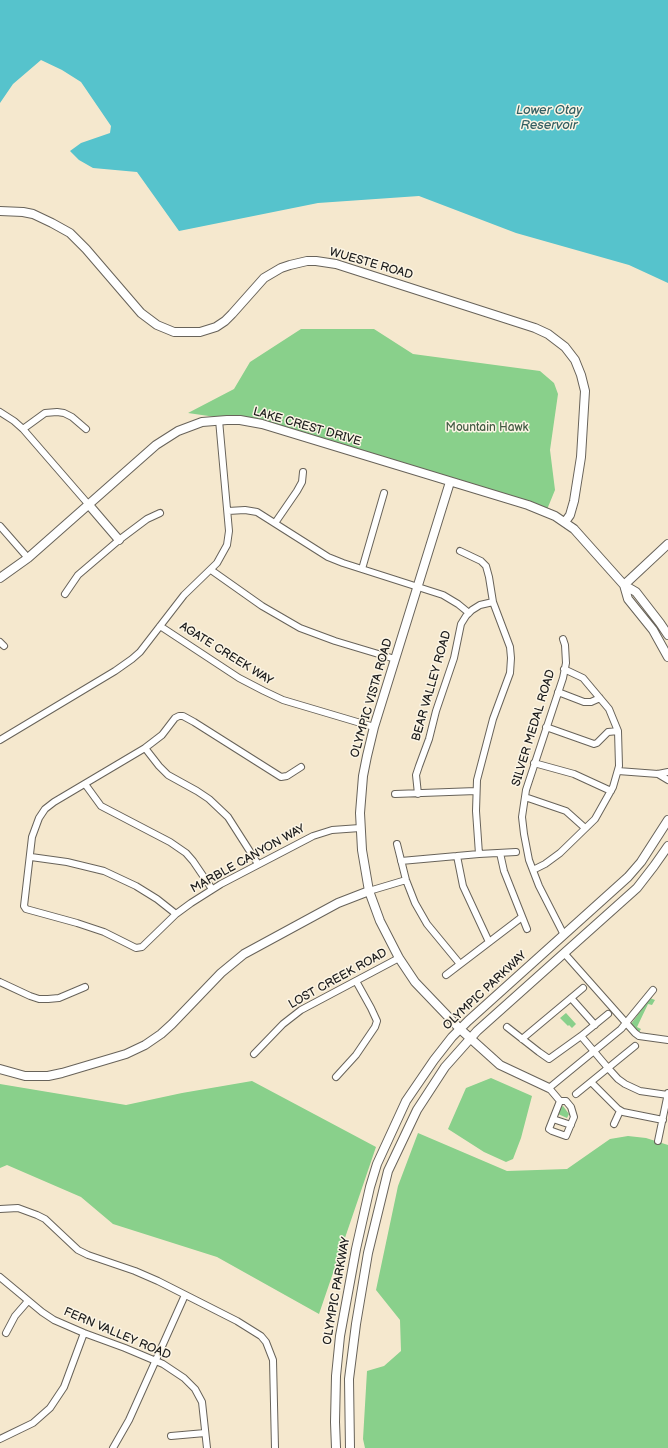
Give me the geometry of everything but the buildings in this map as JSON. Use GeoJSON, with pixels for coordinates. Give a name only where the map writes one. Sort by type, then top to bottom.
{"type":"FeatureCollection","features":[{"type":"Feature","properties":{"kind":"main road","name":"WUESTE ROAD"},"geometry":{"type":"LineString","coordinates":[[0,211],[33,214],[70,233],[86,249],[141,313],[157,325],[174,332],[200,332],[216,327],[232,314],[264,278],[290,265],[307,261],[316,261],[336,264],[535,328],[548,334],[565,347],[575,360],[585,391],[581,457],[574,501],[570,515],[565,522]]}},
{"type":"Feature","properties":{"kind":"main road","name":"LAKE CREST DRIVE"},"geometry":{"type":"LineString","coordinates":[[0,578],[28,558],[156,445],[178,431],[202,422],[240,420],[262,424],[537,508],[565,522],[574,529],[624,585],[636,592],[668,635]]}},
{"type":"Feature","properties":{"kind":"main road","name":"OLYMPIC VISTA ROAD"},"geometry":{"type":"LineString","coordinates":[[450,482],[374,726],[363,776],[360,828],[362,850],[369,891],[380,921],[398,958],[405,968],[428,997],[469,1039],[500,1065],[549,1088]]}},
{"type":"Feature","properties":{"kind":"main road"},"geometry":{"type":"LineString","coordinates":[[89,505],[119,540]]}},
{"type":"Feature","properties":{"kind":"main road"},"geometry":{"type":"LineString","coordinates":[[624,585],[668,544]]}},
{"type":"Feature","properties":{"kind":"main road","name":"LAKE CREST DRIVE"},"geometry":{"type":"LineString","coordinates":[[624,585],[628,599],[653,630],[668,657]]}},
{"type":"Feature","properties":{"kind":"main road","name":"OLYMPIC PARKWAY"},"geometry":{"type":"LineString","coordinates":[[336,1448],[336,1376],[340,1336],[356,1249],[370,1187],[378,1163],[406,1101],[434,1060],[460,1029],[628,877],[641,862],[668,820]]}},
{"type":"Feature","properties":{"kind":"main road","name":"OLYMPIC PARKWAY"},"geometry":{"type":"LineString","coordinates":[[350,1448],[349,1379],[356,1324],[368,1253],[386,1178],[417,1110],[445,1067],[469,1039],[637,888],[668,846]]}},
{"type":"Feature","properties":{"kind":"main road"},"geometry":{"type":"LineString","coordinates":[[0,1069],[25,1076],[48,1076],[126,1054],[161,1034],[221,973],[244,954],[338,902],[369,891]]}},
{"type":"Feature","properties":{"kind":"street"},"geometry":{"type":"LineString","coordinates":[[0,412],[14,420],[23,428],[89,505]]}},
{"type":"Feature","properties":{"kind":"street"},"geometry":{"type":"LineString","coordinates":[[23,428],[45,413],[64,412],[86,429]]}},
{"type":"Feature","properties":{"kind":"street"},"geometry":{"type":"LineString","coordinates":[[0,740],[123,666],[140,652],[184,595],[211,570],[222,556],[227,545],[229,531],[219,420]]}},
{"type":"Feature","properties":{"kind":"street"},"geometry":{"type":"LineString","coordinates":[[275,523],[297,491],[302,482],[304,472]]}},
{"type":"Feature","properties":{"kind":"street"},"geometry":{"type":"LineString","coordinates":[[362,569],[384,493]]}},
{"type":"Feature","properties":{"kind":"street"},"geometry":{"type":"LineString","coordinates":[[228,511],[252,511],[265,516],[328,557],[452,599],[469,613],[480,605],[492,602]]}},
{"type":"Feature","properties":{"kind":"street"},"geometry":{"type":"LineString","coordinates":[[65,594],[78,575],[119,540],[147,519],[160,513]]}},
{"type":"Feature","properties":{"kind":"street"},"geometry":{"type":"LineString","coordinates":[[0,526],[28,558]]}},
{"type":"Feature","properties":{"kind":"street"},"geometry":{"type":"LineString","coordinates":[[460,551],[481,561],[486,566],[492,602],[510,647],[510,673],[493,720],[477,780],[476,811],[479,854]]}},
{"type":"Feature","properties":{"kind":"street"},"geometry":{"type":"LineString","coordinates":[[211,570],[262,606],[300,628],[395,659]]}},
{"type":"Feature","properties":{"kind":"street","name":"BEAR VALLEY ROAD"},"geometry":{"type":"LineString","coordinates":[[418,794],[416,775],[429,739],[436,711],[454,658],[461,624],[469,613]]}},
{"type":"Feature","properties":{"kind":"street","name":"AGATE CREEK WAY"},"geometry":{"type":"LineString","coordinates":[[160,626],[239,678],[283,700],[374,726]]}},
{"type":"Feature","properties":{"kind":"street","name":"SILVER MEDAL ROAD"},"geometry":{"type":"LineString","coordinates":[[563,638],[565,645],[564,669],[558,692],[534,763],[525,797],[522,817],[524,834],[533,870],[539,886],[564,935]]}},
{"type":"Feature","properties":{"kind":"street"},"geometry":{"type":"LineString","coordinates":[[533,870],[545,864],[560,853],[595,819],[611,791],[619,766],[618,731],[609,710],[583,678],[564,669]]}},
{"type":"Feature","properties":{"kind":"street"},"geometry":{"type":"LineString","coordinates":[[558,692],[584,702],[591,702],[600,698]]}},
{"type":"Feature","properties":{"kind":"street"},"geometry":{"type":"LineString","coordinates":[[176,914],[160,901],[139,888],[104,871],[67,862],[31,857],[34,829],[45,809],[54,802],[145,748],[162,735],[175,718],[179,716],[183,716],[281,777],[287,776],[301,767]]}},
{"type":"Feature","properties":{"kind":"street"},"geometry":{"type":"LineString","coordinates":[[546,727],[594,744],[608,732],[618,731]]}},
{"type":"Feature","properties":{"kind":"street"},"geometry":{"type":"LineString","coordinates":[[145,748],[168,775],[209,799],[228,817],[258,864]]}},
{"type":"Feature","properties":{"kind":"street"},"geometry":{"type":"LineString","coordinates":[[534,763],[574,774],[611,791]]}},
{"type":"Feature","properties":{"kind":"street"},"geometry":{"type":"LineString","coordinates":[[618,771],[658,774],[668,772]]}},
{"type":"Feature","properties":{"kind":"street"},"geometry":{"type":"LineString","coordinates":[[658,774],[668,780]]}},
{"type":"Feature","properties":{"kind":"street"},"geometry":{"type":"LineString","coordinates":[[85,784],[101,806],[170,842],[186,853],[212,889]]}},
{"type":"Feature","properties":{"kind":"street"},"geometry":{"type":"LineString","coordinates":[[395,794],[476,791]]}},
{"type":"Feature","properties":{"kind":"street"},"geometry":{"type":"LineString","coordinates":[[525,797],[566,811],[585,828]]}},
{"type":"Feature","properties":{"kind":"street","name":"MARBLE CANYON WAY"},"geometry":{"type":"LineString","coordinates":[[31,857],[24,906],[26,909],[93,928],[136,948],[145,945],[176,914],[212,889],[258,864],[313,836],[332,830],[360,828]]}},
{"type":"Feature","properties":{"kind":"street"},"geometry":{"type":"LineString","coordinates":[[397,844],[406,880],[415,903],[427,924],[460,964]]}},
{"type":"Feature","properties":{"kind":"street"},"geometry":{"type":"LineString","coordinates":[[401,861],[516,852]]}},
{"type":"Feature","properties":{"kind":"street"},"geometry":{"type":"LineString","coordinates":[[500,853],[504,871],[527,929]]}},
{"type":"Feature","properties":{"kind":"street"},"geometry":{"type":"LineString","coordinates":[[457,856],[463,886],[489,942]]}},
{"type":"Feature","properties":{"kind":"street"},"geometry":{"type":"LineString","coordinates":[[369,891],[406,880]]}},
{"type":"Feature","properties":{"kind":"street"},"geometry":{"type":"LineString","coordinates":[[446,975],[522,917]]}},
{"type":"Feature","properties":{"kind":"street"},"geometry":{"type":"LineString","coordinates":[[564,953],[635,1033],[639,1036],[668,1040]]}},
{"type":"Feature","properties":{"kind":"street","name":"LOST CREEK ROAD"},"geometry":{"type":"LineString","coordinates":[[254,1054],[291,1016],[398,958]]}},
{"type":"Feature","properties":{"kind":"street"},"geometry":{"type":"LineString","coordinates":[[336,1077],[356,1055],[375,1027],[376,1021],[371,1008],[356,981]]}},
{"type":"Feature","properties":{"kind":"street"},"geometry":{"type":"LineString","coordinates":[[0,982],[30,996],[48,1000],[59,998],[85,987]]}},
{"type":"Feature","properties":{"kind":"street"},"geometry":{"type":"LineString","coordinates":[[522,1039],[583,988]]}},
{"type":"Feature","properties":{"kind":"street"},"geometry":{"type":"LineString","coordinates":[[560,1101],[549,1129],[566,1136],[574,1117],[571,1107],[566,1101],[560,1101],[549,1088],[621,1029],[653,990]]}},
{"type":"Feature","properties":{"kind":"street"},"geometry":{"type":"LineString","coordinates":[[571,998],[595,1025]]}},
{"type":"Feature","properties":{"kind":"street"},"geometry":{"type":"LineString","coordinates":[[507,1028],[549,1059],[608,1014]]}},
{"type":"Feature","properties":{"kind":"street"},"geometry":{"type":"LineString","coordinates":[[581,1036],[618,1079],[640,1091],[668,1094],[658,1141]]}},
{"type":"Feature","properties":{"kind":"street"},"geometry":{"type":"LineString","coordinates":[[576,1094],[635,1046]]}},
{"type":"Feature","properties":{"kind":"street"},"geometry":{"type":"LineString","coordinates":[[591,1082],[620,1111],[663,1120]]}},
{"type":"Feature","properties":{"kind":"street"},"geometry":{"type":"LineString","coordinates":[[614,1124],[620,1111]]}},
{"type":"Feature","properties":{"kind":"street"},"geometry":{"type":"LineString","coordinates":[[554,1119],[571,1125]]}},
{"type":"Feature","properties":{"kind":"street"},"geometry":{"type":"LineString","coordinates":[[0,1209],[22,1209],[37,1215],[45,1220],[78,1250],[88,1255],[135,1271],[253,1330],[261,1336],[272,1354],[274,1370],[275,1448]]}},
{"type":"Feature","properties":{"kind":"street","name":"FERN VALLEY ROAD"},"geometry":{"type":"LineString","coordinates":[[0,1277],[28,1301],[54,1320],[156,1361],[184,1378],[196,1391],[203,1408],[207,1448]]}},
{"type":"Feature","properties":{"kind":"street"},"geometry":{"type":"LineString","coordinates":[[113,1448],[129,1420],[185,1295]]}},
{"type":"Feature","properties":{"kind":"street"},"geometry":{"type":"LineString","coordinates":[[6,1333],[14,1316],[28,1301]]}},
{"type":"Feature","properties":{"kind":"street"},"geometry":{"type":"LineString","coordinates":[[0,1439],[33,1423],[50,1408],[64,1387],[84,1333]]}},
{"type":"Feature","properties":{"kind":"street"},"geometry":{"type":"LineString","coordinates":[[170,1436],[205,1433]]}},
{"type":"Feature","properties":{"kind":"green space","name":"Mountain Hawk"},"geometry":{"type":"Polygon","coordinates":[[[301,329],[374,329],[413,354],[540,371],[554,383],[558,394],[550,450],[555,490],[546,512],[250,422],[188,413],[234,389],[250,362],[301,329]]]}},
{"type":"Feature","properties":{"kind":"green space"},"geometry":{"type":"Polygon","coordinates":[[[650,998],[655,1000],[652,1005],[648,1004],[637,1027],[641,1029],[639,1032],[631,1024],[650,998]]]}},
{"type":"Feature","properties":{"kind":"green space"},"geometry":{"type":"Polygon","coordinates":[[[566,1013],[576,1024],[572,1028],[560,1018],[566,1013]]]}},
{"type":"Feature","properties":{"kind":"green space"},"geometry":{"type":"Polygon","coordinates":[[[491,1078],[532,1096],[521,1138],[513,1159],[506,1162],[484,1152],[448,1129],[466,1088],[491,1078]]]}},
{"type":"Feature","properties":{"kind":"green space"},"geometry":{"type":"Polygon","coordinates":[[[252,1081],[376,1147],[319,1314],[217,1257],[113,1224],[81,1197],[7,1165],[0,1168],[0,1084],[126,1105],[182,1093],[252,1081]]]}},
{"type":"Feature","properties":{"kind":"green space"},"geometry":{"type":"Polygon","coordinates":[[[563,1106],[569,1114],[567,1118],[558,1114],[560,1108],[563,1106]]]}},
{"type":"Feature","properties":{"kind":"green space"},"geometry":{"type":"Polygon","coordinates":[[[418,1133],[507,1171],[567,1169],[610,1139],[628,1136],[646,1138],[668,1145],[668,1448],[365,1448],[363,1439],[367,1371],[384,1366],[401,1351],[400,1320],[376,1290],[398,1186],[418,1133]]]}},
{"type":"Feature","properties":{"kind":"water","name":"Lower Otay Reservoir"},"geometry":{"type":"Polygon","coordinates":[[[0,0],[668,0],[668,283],[629,265],[516,233],[419,196],[318,203],[179,231],[137,172],[93,168],[79,160],[70,151],[81,143],[110,133],[111,126],[81,82],[62,70],[41,60],[13,84],[0,103],[0,0]]]}}]}
